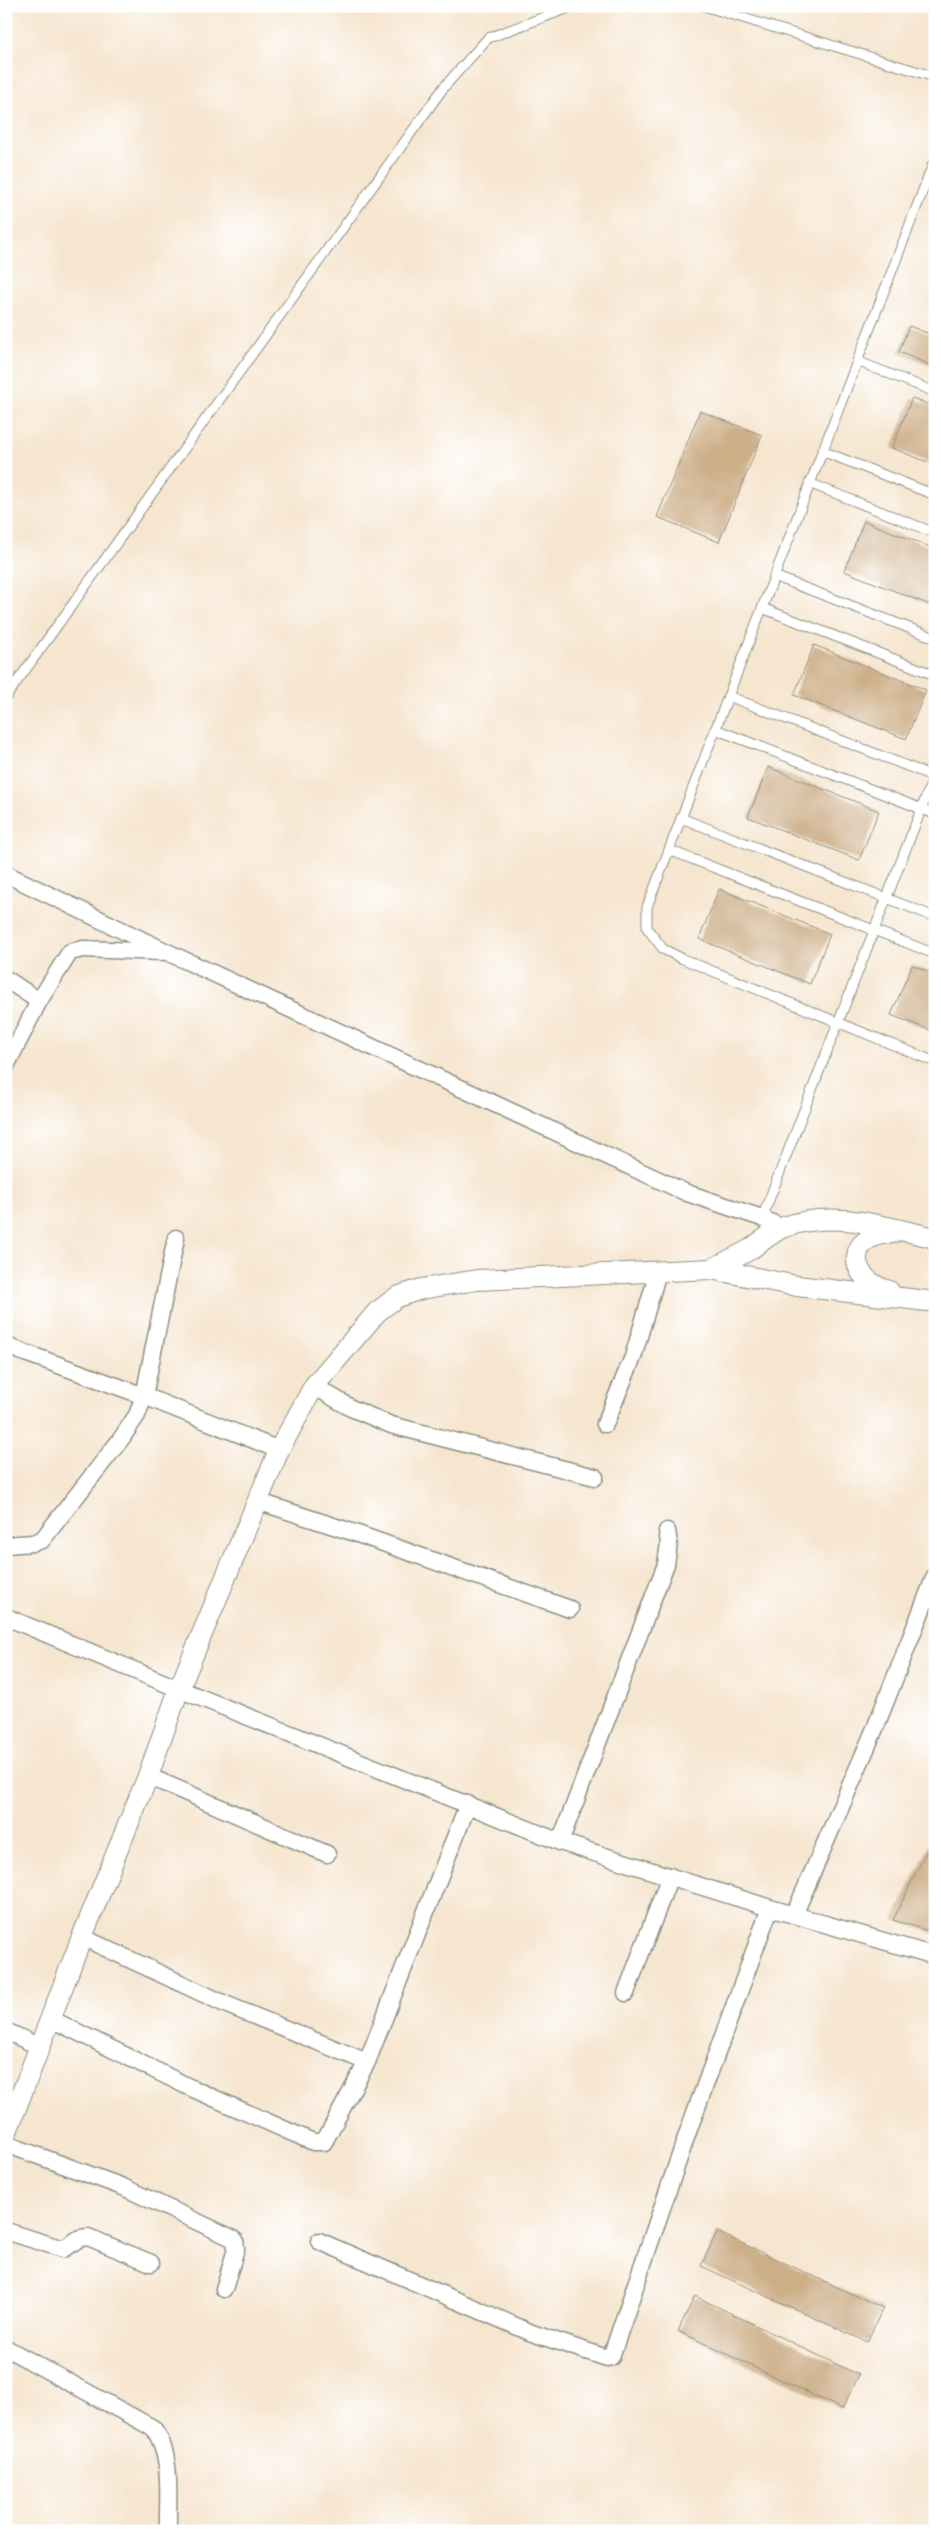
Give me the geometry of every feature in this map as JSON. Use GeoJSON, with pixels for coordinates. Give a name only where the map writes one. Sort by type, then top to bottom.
{"type":"FeatureCollection","features":[{"type":"Feature","properties":{"kind":"street"},"geometry":{"type":"LineString","coordinates":[[6,874],[167,952],[687,1193],[762,1218],[782,1228]]}},
{"type":"Feature","properties":{"kind":"street"},"geometry":{"type":"LineString","coordinates":[[6,1066],[38,1001],[74,950],[167,952]]}},
{"type":"Feature","properties":{"kind":"street"},"geometry":{"type":"LineString","coordinates":[[6,979],[38,1001]]}},
{"type":"Feature","properties":{"kind":"street"},"geometry":{"type":"LineString","coordinates":[[711,1269],[747,1251],[782,1228],[806,1220],[830,1218],[935,1238]]}},
{"type":"Feature","properties":{"kind":"street"},"geometry":{"type":"LineString","coordinates":[[931,1302],[880,1289],[866,1281],[859,1272],[857,1259],[861,1245],[869,1237],[882,1233],[909,1232],[935,1245]]}},
{"type":"Feature","properties":{"kind":"street"},"geometry":{"type":"LineString","coordinates":[[6,1545],[37,1542],[49,1533],[137,1415],[144,1396],[176,1238]]}},
{"type":"Feature","properties":{"kind":"street"},"geometry":{"type":"LineString","coordinates":[[6,2134],[82,1937],[148,1776],[178,1689],[279,1450],[314,1386],[377,1312],[397,1297],[421,1289],[477,1280],[711,1269],[797,1286],[931,1302]]}},
{"type":"Feature","properties":{"kind":"street"},"geometry":{"type":"LineString","coordinates":[[605,1424],[634,1357],[658,1272]]}},
{"type":"Feature","properties":{"kind":"street"},"geometry":{"type":"LineString","coordinates":[[6,1346],[144,1396],[279,1450]]}},
{"type":"Feature","properties":{"kind":"street"},"geometry":{"type":"LineString","coordinates":[[314,1386],[351,1408],[391,1426],[595,1477]]}},
{"type":"Feature","properties":{"kind":"street"},"geometry":{"type":"LineString","coordinates":[[257,1501],[352,1532],[570,1609]]}},
{"type":"Feature","properties":{"kind":"street"},"geometry":{"type":"LineString","coordinates":[[560,1842],[666,1564],[669,1543],[667,1531]]}},
{"type":"Feature","properties":{"kind":"street"},"geometry":{"type":"LineString","coordinates":[[794,1915],[876,1726],[935,1576]]}},
{"type":"Feature","properties":{"kind":"street"},"geometry":{"type":"LineString","coordinates":[[6,1617],[178,1689],[560,1842],[770,1908],[935,1956]]}},
{"type":"Feature","properties":{"kind":"street"},"geometry":{"type":"LineString","coordinates":[[148,1776],[327,1854]]}},
{"type":"Feature","properties":{"kind":"street"},"geometry":{"type":"LineString","coordinates":[[51,2019],[189,2087],[319,2143],[327,2138],[367,2062],[468,1804]]}},
{"type":"Feature","properties":{"kind":"street"},"geometry":{"type":"LineString","coordinates":[[626,1994],[670,1876]]}},
{"type":"Feature","properties":{"kind":"street"},"geometry":{"type":"LineString","coordinates":[[319,2241],[532,2333],[607,2358],[611,2357],[689,2129],[770,1908]]}},
{"type":"Feature","properties":{"kind":"street"},"geometry":{"type":"LineString","coordinates":[[82,1937],[225,2004],[367,2062]]}},
{"type":"Feature","properties":{"kind":"street"},"geometry":{"type":"LineString","coordinates":[[6,2031],[40,2047]]}},
{"type":"Feature","properties":{"kind":"street"},"geometry":{"type":"LineString","coordinates":[[6,2144],[122,2187],[232,2238],[235,2240],[236,2249],[224,2289]]}},
{"type":"Feature","properties":{"kind":"street"},"geometry":{"type":"LineString","coordinates":[[6,2231],[63,2249],[80,2238],[88,2237],[151,2263]]}},
{"type":"Feature","properties":{"kind":"street"},"geometry":{"type":"LineString","coordinates":[[6,2348],[153,2428],[163,2444],[166,2462],[168,2531]]}},
{"type":"Feature","properties":{"kind":"lane"},"geometry":{"type":"LineString","coordinates":[[6,697],[444,87],[488,38],[574,6]]}},
{"type":"Feature","properties":{"kind":"lane"},"geometry":{"type":"LineString","coordinates":[[704,6],[935,77]]}},
{"type":"Feature","properties":{"kind":"lane"},"geometry":{"type":"LineString","coordinates":[[935,159],[646,907],[647,928],[663,949],[935,1062]]}},
{"type":"Feature","properties":{"kind":"lane"},"geometry":{"type":"LineString","coordinates":[[857,361],[935,392]]}},
{"type":"Feature","properties":{"kind":"lane"},"geometry":{"type":"LineString","coordinates":[[822,451],[935,495]]}},
{"type":"Feature","properties":{"kind":"lane"},"geometry":{"type":"LineString","coordinates":[[810,483],[935,532]]}},
{"type":"Feature","properties":{"kind":"lane"},"geometry":{"type":"LineString","coordinates":[[774,576],[935,638]]}},
{"type":"Feature","properties":{"kind":"lane"},"geometry":{"type":"LineString","coordinates":[[762,608],[935,675]]}},
{"type":"Feature","properties":{"kind":"lane"},"geometry":{"type":"LineString","coordinates":[[728,696],[934,776],[762,1218]]}},
{"type":"Feature","properties":{"kind":"lane"},"geometry":{"type":"LineString","coordinates":[[715,729],[935,814]]}},
{"type":"Feature","properties":{"kind":"lane"},"geometry":{"type":"LineString","coordinates":[[681,818],[935,917]]}},
{"type":"Feature","properties":{"kind":"lane"},"geometry":{"type":"LineString","coordinates":[[669,850],[935,954]]}},
{"type":"Feature","properties":{"kind":"building"},"geometry":{"type":"Polygon","coordinates":[[[909,326],[935,336],[935,367],[899,352],[909,326]]]}},
{"type":"Feature","properties":{"kind":"building"},"geometry":{"type":"Polygon","coordinates":[[[912,398],[935,407],[935,465],[892,448],[912,398]]]}},
{"type":"Feature","properties":{"kind":"building"},"geometry":{"type":"Polygon","coordinates":[[[700,411],[762,435],[719,542],[657,517],[700,411]]]}},
{"type":"Feature","properties":{"kind":"building"},"geometry":{"type":"Polygon","coordinates":[[[864,521],[935,549],[935,607],[844,571],[864,521]]]}},
{"type":"Feature","properties":{"kind":"building"},"geometry":{"type":"Polygon","coordinates":[[[814,645],[926,690],[906,739],[794,695],[814,645]]]}},
{"type":"Feature","properties":{"kind":"building"},"geometry":{"type":"Polygon","coordinates":[[[768,767],[879,811],[859,860],[748,817],[768,767]]]}},
{"type":"Feature","properties":{"kind":"building"},"geometry":{"type":"Polygon","coordinates":[[[719,889],[830,934],[810,984],[699,939],[719,889]]]}},
{"type":"Feature","properties":{"kind":"building"},"geometry":{"type":"Polygon","coordinates":[[[912,965],[935,974],[935,1032],[891,1015],[912,965]]]}},
{"type":"Feature","properties":{"kind":"building"},"geometry":{"type":"Polygon","coordinates":[[[935,1834],[935,1933],[893,1920],[935,1834]]]}},
{"type":"Feature","properties":{"kind":"building"},"geometry":{"type":"Polygon","coordinates":[[[717,2232],[883,2308],[867,2342],[701,2266],[717,2232]]]}},
{"type":"Feature","properties":{"kind":"building"},"geometry":{"type":"Polygon","coordinates":[[[695,2296],[859,2375],[842,2409],[678,2331],[695,2296]]]}}]}
